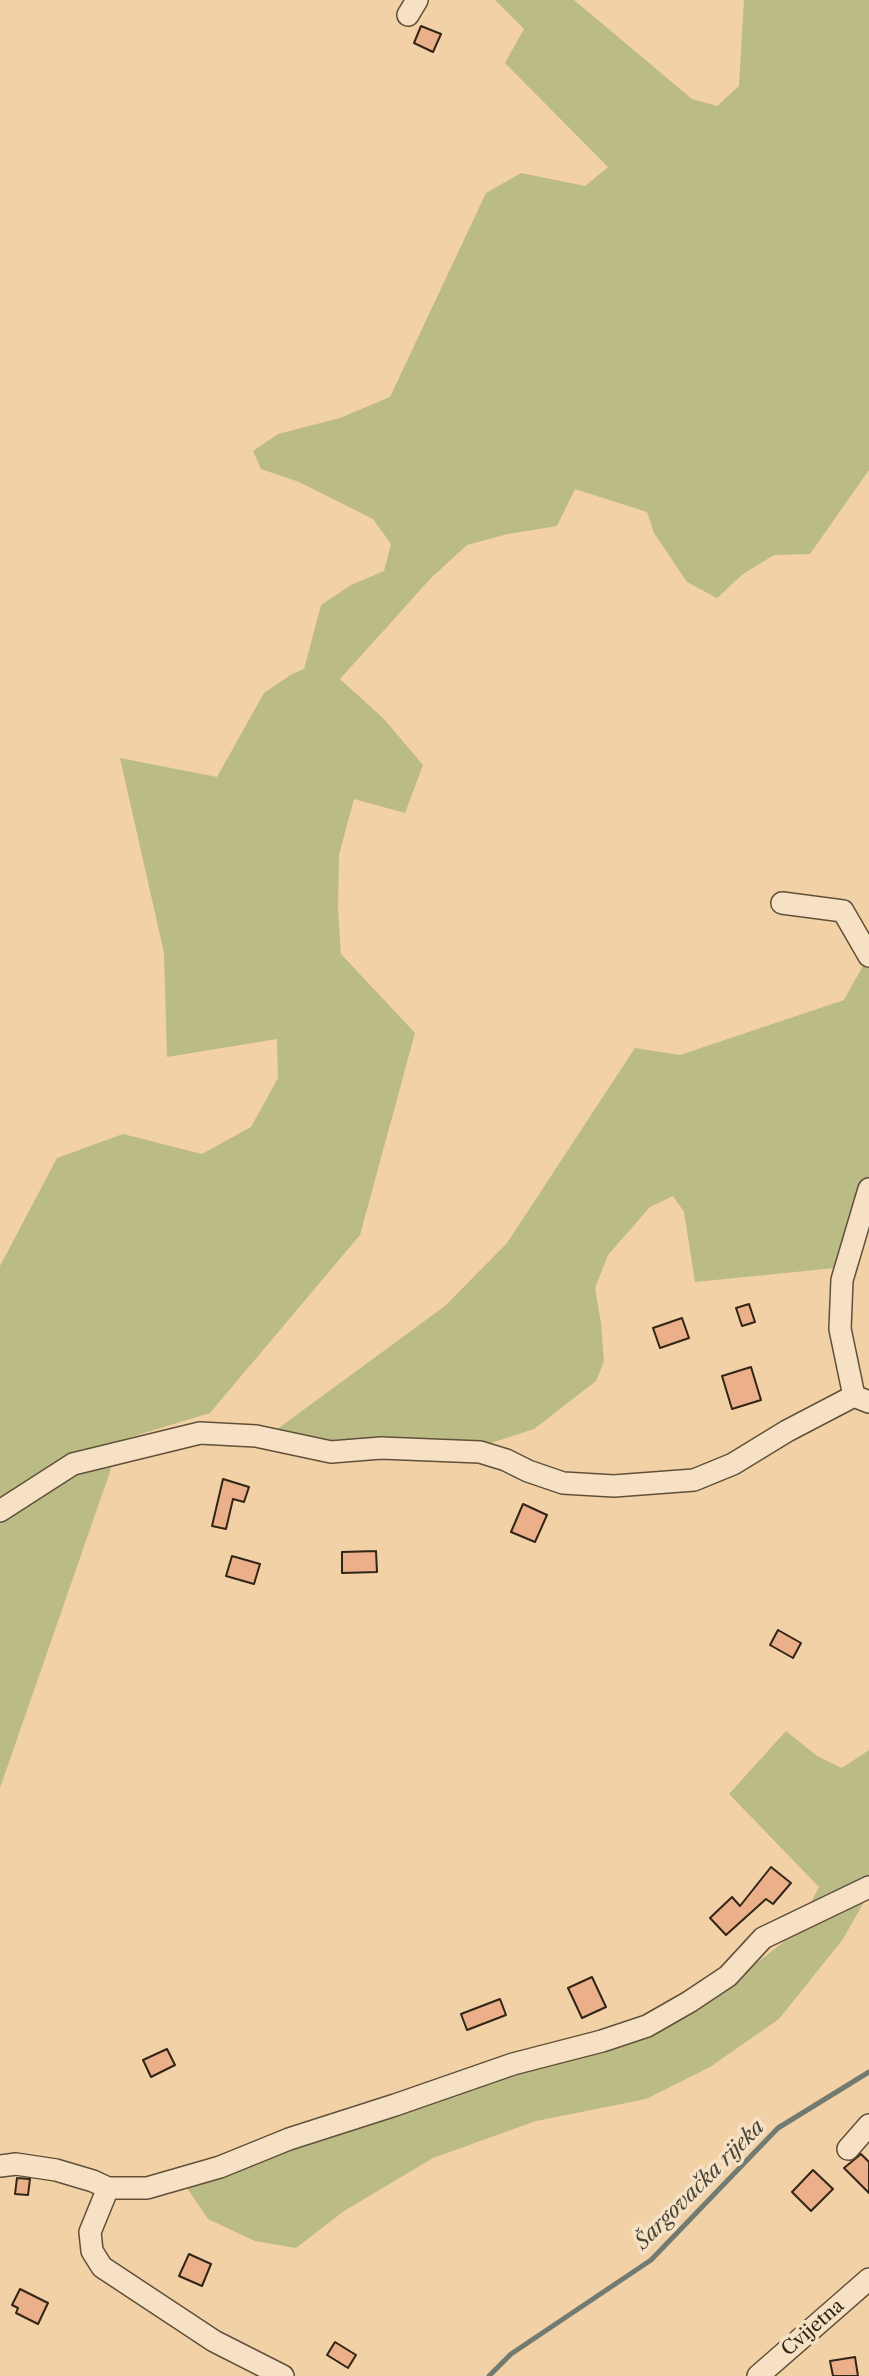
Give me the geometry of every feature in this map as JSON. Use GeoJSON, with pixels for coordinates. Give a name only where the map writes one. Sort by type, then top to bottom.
{"type":"FeatureCollection","features":[{"type":"Feature","properties":{"kind":"street"},"geometry":{"type":"LineString","coordinates":[[782,903],[843,911],[869,956]]}},
{"type":"Feature","properties":{"kind":"street"},"geometry":{"type":"LineString","coordinates":[[0,1511],[73,1464],[200,1433],[256,1436],[331,1452],[381,1448],[480,1452],[563,1483],[614,1486],[694,1480],[733,1464],[787,1431],[862,1399],[840,1328],[842,1280],[869,1189]]}},
{"type":"Feature","properties":{"kind":"street"},"geometry":{"type":"LineString","coordinates":[[0,2166],[16,2164],[56,2170],[108,2188],[147,2188],[220,2167],[289,2139],[513,2064],[602,2041],[646,2026],[728,1976],[763,1938],[869,1887]]}},
{"type":"Feature","properties":{"kind":"street"},"geometry":{"type":"LineString","coordinates":[[848,2149],[869,2125]]}},
{"type":"Feature","properties":{"kind":"street"},"geometry":{"type":"LineString","coordinates":[[108,2188],[90,2232],[92,2251],[102,2267],[214,2341],[282,2376]]}},
{"type":"Feature","properties":{"kind":"street","name":"Cvijetna"},"geometry":{"type":"LineString","coordinates":[[758,2376],[869,2279]]}},
{"type":"Feature","properties":{"kind":"green space"},"geometry":{"type":"Polygon","coordinates":[[[495,0],[574,0],[692,99],[717,106],[739,86],[744,0],[869,0],[869,470],[810,554],[774,555],[743,574],[717,598],[687,582],[654,533],[647,512],[575,489],[557,526],[508,534],[467,545],[431,578],[340,679],[384,719],[423,765],[405,813],[354,799],[339,855],[341,954],[415,1033],[360,1235],[210,1413],[121,1440],[0,1788],[0,1266],[57,1158],[123,1134],[202,1154],[251,1127],[278,1078],[277,1039],[167,1057],[164,953],[120,758],[217,777],[264,693],[304,669],[321,605],[351,585],[384,571],[391,544],[373,519],[299,482],[261,469],[253,451],[278,434],[340,418],[390,397],[486,193],[521,173],[585,186],[608,167],[505,63],[524,29],[495,0]]]}},
{"type":"Feature","properties":{"kind":"green space"},"geometry":{"type":"Polygon","coordinates":[[[869,955],[869,1190],[835,1268],[695,1282],[684,1212],[673,1196],[650,1207],[608,1255],[595,1288],[604,1361],[596,1381],[534,1429],[482,1446],[336,1444],[276,1430],[445,1306],[507,1243],[635,1048],[680,1055],[844,1000],[869,955]]]}},
{"type":"Feature","properties":{"kind":"green space"},"geometry":{"type":"Polygon","coordinates":[[[786,1731],[817,1756],[842,1768],[869,1750],[869,1893],[843,1939],[779,2019],[710,2067],[646,2099],[536,2121],[433,2158],[344,2211],[296,2248],[255,2241],[208,2219],[187,2188],[220,2173],[711,1998],[794,1934],[819,1887],[729,1794],[786,1731]]]}},
{"type":"Feature","properties":{"kind":"building"},"geometry":{"type":"Polygon","coordinates":[[[421,26],[441,34],[433,52],[414,43],[421,26]]]}},
{"type":"Feature","properties":{"kind":"building"},"geometry":{"type":"Polygon","coordinates":[[[749,1304],[755,1322],[742,1326],[736,1308],[749,1304]]]}},
{"type":"Feature","properties":{"kind":"building"},"geometry":{"type":"Polygon","coordinates":[[[682,1318],[689,1338],[660,1348],[653,1328],[682,1318]]]}},
{"type":"Feature","properties":{"kind":"building"},"geometry":{"type":"Polygon","coordinates":[[[751,1367],[761,1400],[732,1409],[722,1376],[751,1367]]]}},
{"type":"Feature","properties":{"kind":"building"},"geometry":{"type":"Polygon","coordinates":[[[223,1479],[249,1487],[244,1502],[233,1499],[226,1529],[212,1526],[223,1479]]]}},
{"type":"Feature","properties":{"kind":"building"},"geometry":{"type":"Polygon","coordinates":[[[523,1504],[547,1515],[535,1542],[511,1532],[523,1504]]]}},
{"type":"Feature","properties":{"kind":"building"},"geometry":{"type":"Polygon","coordinates":[[[376,1551],[377,1572],[342,1573],[342,1552],[376,1551]]]}},
{"type":"Feature","properties":{"kind":"building"},"geometry":{"type":"Polygon","coordinates":[[[232,1556],[260,1564],[254,1584],[226,1576],[232,1556]]]}},
{"type":"Feature","properties":{"kind":"building"},"geometry":{"type":"Polygon","coordinates":[[[778,1630],[801,1643],[793,1658],[770,1645],[778,1630]]]}},
{"type":"Feature","properties":{"kind":"building"},"geometry":{"type":"Polygon","coordinates":[[[771,1867],[791,1883],[773,1904],[766,1899],[726,1935],[710,1918],[732,1897],[740,1906],[771,1867]]]}},
{"type":"Feature","properties":{"kind":"building"},"geometry":{"type":"Polygon","coordinates":[[[592,1977],[606,2007],[582,2018],[568,1988],[592,1977]]]}},
{"type":"Feature","properties":{"kind":"building"},"geometry":{"type":"Polygon","coordinates":[[[500,1999],[506,2015],[467,2030],[461,2014],[500,1999]]]}},
{"type":"Feature","properties":{"kind":"building"},"geometry":{"type":"Polygon","coordinates":[[[167,2049],[175,2065],[151,2077],[143,2060],[167,2049]]]}},
{"type":"Feature","properties":{"kind":"building"},"geometry":{"type":"Polygon","coordinates":[[[861,2154],[869,2162],[869,2193],[844,2168],[861,2154]]]}},
{"type":"Feature","properties":{"kind":"building"},"geometry":{"type":"Polygon","coordinates":[[[813,2170],[833,2189],[811,2211],[792,2192],[813,2170]]]}},
{"type":"Feature","properties":{"kind":"building"},"geometry":{"type":"Polygon","coordinates":[[[17,2178],[30,2179],[28,2195],[15,2194],[17,2178]]]}},
{"type":"Feature","properties":{"kind":"building"},"geometry":{"type":"Polygon","coordinates":[[[189,2254],[211,2264],[202,2286],[179,2276],[189,2254]]]}},
{"type":"Feature","properties":{"kind":"building"},"geometry":{"type":"Polygon","coordinates":[[[20,2289],[48,2303],[38,2324],[16,2313],[18,2308],[12,2305],[20,2289]]]}},
{"type":"Feature","properties":{"kind":"building"},"geometry":{"type":"Polygon","coordinates":[[[335,2342],[356,2355],[348,2368],[327,2355],[335,2342]]]}},
{"type":"Feature","properties":{"kind":"building"},"geometry":{"type":"Polygon","coordinates":[[[855,2357],[858,2376],[833,2376],[830,2361],[855,2357]]]}},
{"type":"Feature","properties":{"kind":"waterway","name":"Šargovačka rijeka"},"geometry":{"type":"LineString","coordinates":[[489,2376],[511,2354],[651,2260],[778,2128],[869,2072]]}}]}
